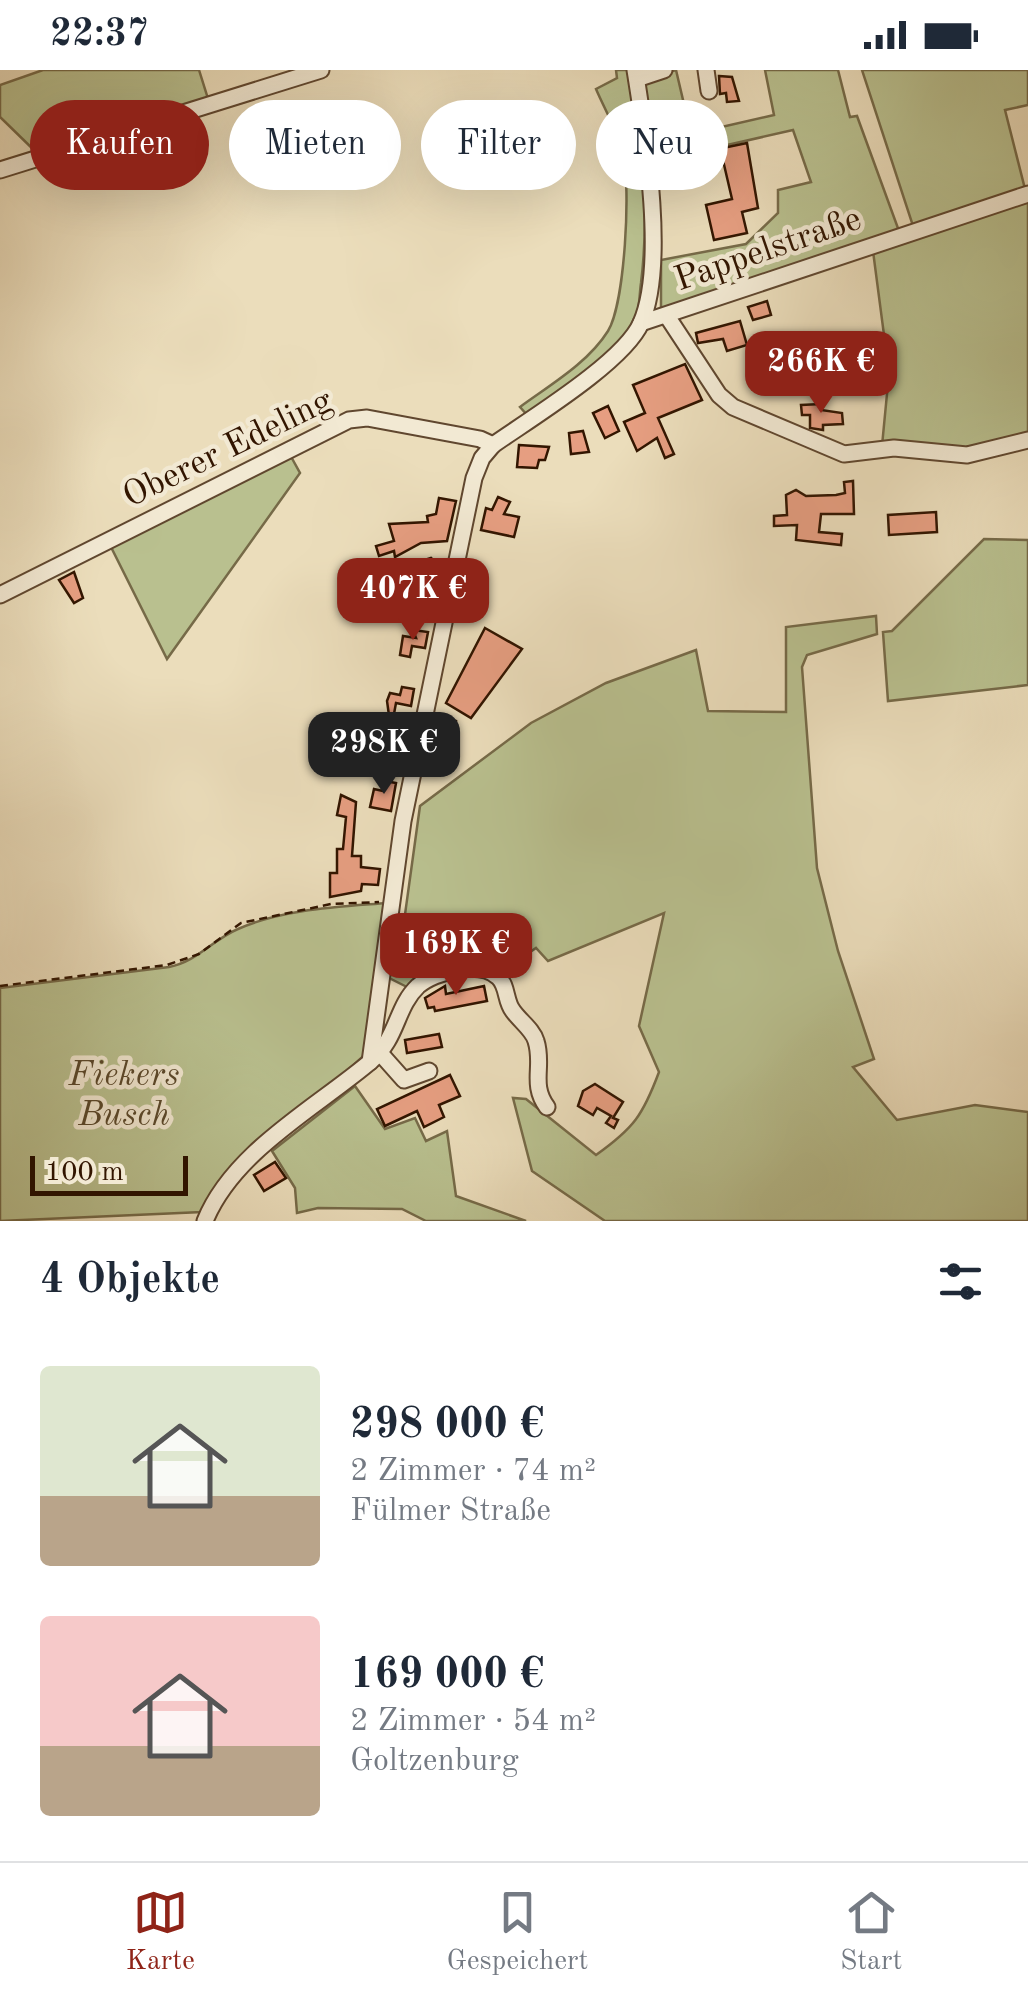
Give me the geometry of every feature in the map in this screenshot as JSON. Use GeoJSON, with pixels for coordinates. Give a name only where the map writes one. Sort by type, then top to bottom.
{"type":"FeatureCollection","features":[{"type":"Feature","properties":{"kind":"street"},"geometry":{"type":"LineString","coordinates":[[0,170],[321,70]]}},
{"type":"Feature","properties":{"kind":"street"},"geometry":{"type":"LineString","coordinates":[[375,1058],[403,820],[474,478],[482,458],[493,445],[583,381],[624,345],[641,323],[652,234],[649,155],[636,74],[664,70]]}},
{"type":"Feature","properties":{"kind":"street"},"geometry":{"type":"LineString","coordinates":[[706,70],[708,91]]}},
{"type":"Feature","properties":{"kind":"street","name":"Pappelstraße"},"geometry":{"type":"LineString","coordinates":[[641,323],[1028,194]]}},
{"type":"Feature","properties":{"kind":"street"},"geometry":{"type":"LineString","coordinates":[[667,316],[719,394],[734,407],[844,454],[894,448],[967,455],[1028,440]]}},
{"type":"Feature","properties":{"kind":"street","name":"Oberer Edeling"},"geometry":{"type":"LineString","coordinates":[[0,596],[349,420],[367,418],[493,445]]}},
{"type":"Feature","properties":{"kind":"street"},"geometry":{"type":"LineString","coordinates":[[205,1221],[215,1198],[236,1171],[389,1045],[402,1010],[417,987],[444,973],[491,972],[500,979],[508,1006],[534,1035],[535,1082],[547,1107]]}},
{"type":"Feature","properties":{"kind":"street"},"geometry":{"type":"LineString","coordinates":[[375,1058],[404,1080],[429,1071]]}},
{"type":"Feature","properties":{"kind":"path"},"geometry":{"type":"LineString","coordinates":[[0,986],[167,965],[199,954],[242,924],[330,904],[391,902]]}},
{"type":"Feature","properties":{"kind":"green space"},"geometry":{"type":"Polygon","coordinates":[[[43,70],[199,70],[208,100],[30,100],[30,146],[0,117],[0,85],[43,70]]]}},
{"type":"Feature","properties":{"kind":"green space"},"geometry":{"type":"Polygon","coordinates":[[[616,70],[630,70],[635,100],[601,100],[596,89],[617,78],[616,70]]]}},
{"type":"Feature","properties":{"kind":"green space"},"geometry":{"type":"Polygon","coordinates":[[[676,70],[683,100],[645,100],[643,80],[676,70]]]}},
{"type":"Feature","properties":{"kind":"green space"},"geometry":{"type":"Polygon","coordinates":[[[765,70],[838,70],[850,117],[857,116],[899,231],[661,311],[661,260],[746,244],[778,213],[778,190],[811,182],[793,130],[728,145],[728,126],[774,115],[765,70]]]}},
{"type":"Feature","properties":{"kind":"green space"},"geometry":{"type":"Polygon","coordinates":[[[862,70],[1028,70],[1028,105],[1005,110],[1025,189],[913,226],[862,70]]]}},
{"type":"Feature","properties":{"kind":"green space"},"geometry":{"type":"Polygon","coordinates":[[[644,190],[644,256],[639,305],[632,327],[598,365],[528,416],[520,407],[568,373],[608,331],[619,296],[626,192],[644,190]]]}},
{"type":"Feature","properties":{"kind":"green space"},"geometry":{"type":"Polygon","coordinates":[[[1028,199],[1028,437],[980,449],[882,446],[889,373],[873,251],[1028,199]]]}},
{"type":"Feature","properties":{"kind":"green space"},"geometry":{"type":"Polygon","coordinates":[[[289,453],[300,473],[167,659],[110,545],[289,453]]]}},
{"type":"Feature","properties":{"kind":"green space"},"geometry":{"type":"Polygon","coordinates":[[[984,539],[1028,540],[1028,685],[888,701],[883,632],[892,631],[984,539]]]}},
{"type":"Feature","properties":{"kind":"green space","name":"Fiekers Busch"},"geometry":{"type":"Polygon","coordinates":[[[876,616],[877,634],[807,655],[802,667],[817,868],[838,951],[874,1059],[853,1067],[897,1120],[975,1105],[1028,1112],[1028,1221],[605,1221],[532,1171],[513,1098],[526,1099],[596,1155],[636,1120],[648,1099],[659,1072],[639,1026],[664,913],[548,961],[536,948],[501,972],[488,966],[411,989],[385,976],[383,1038],[308,1107],[235,1162],[202,1212],[0,1221],[0,988],[169,967],[255,922],[311,910],[387,903],[386,972],[403,929],[420,806],[531,723],[606,683],[696,650],[708,711],[786,712],[786,627],[876,616]]]}},
{"type":"Feature","properties":{"kind":"green space"},"geometry":{"type":"Polygon","coordinates":[[[355,1086],[385,1129],[415,1118],[426,1141],[447,1131],[456,1196],[526,1221],[426,1221],[402,1209],[318,1208],[297,1213],[295,1188],[272,1151],[355,1086]]]}},
{"type":"Feature","properties":{"kind":"building"},"geometry":{"type":"Polygon","coordinates":[[[719,76],[732,77],[739,101],[728,102],[726,93],[720,94],[719,76]]]}},
{"type":"Feature","properties":{"kind":"building"},"geometry":{"type":"Polygon","coordinates":[[[747,143],[758,208],[742,212],[747,233],[714,240],[706,205],[732,199],[728,147],[747,143]]]}},
{"type":"Feature","properties":{"kind":"building"},"geometry":{"type":"Polygon","coordinates":[[[767,301],[771,315],[753,320],[748,307],[767,301]]]}},
{"type":"Feature","properties":{"kind":"building"},"geometry":{"type":"Polygon","coordinates":[[[740,321],[747,345],[727,351],[723,339],[698,343],[696,333],[740,321]]]}},
{"type":"Feature","properties":{"kind":"building"},"geometry":{"type":"Polygon","coordinates":[[[685,364],[702,400],[658,418],[674,454],[665,458],[657,438],[637,451],[624,422],[645,413],[633,385],[685,364]]]}},
{"type":"Feature","properties":{"kind":"building"},"geometry":{"type":"Polygon","coordinates":[[[821,404],[821,410],[842,413],[843,424],[823,425],[823,430],[810,428],[810,415],[802,415],[801,405],[821,404]]]}},
{"type":"Feature","properties":{"kind":"building"},"geometry":{"type":"Polygon","coordinates":[[[608,406],[619,431],[605,438],[593,413],[608,406]]]}},
{"type":"Feature","properties":{"kind":"building"},"geometry":{"type":"Polygon","coordinates":[[[583,431],[589,452],[571,454],[569,433],[583,431]]]}},
{"type":"Feature","properties":{"kind":"building"},"geometry":{"type":"Polygon","coordinates":[[[519,445],[549,447],[537,468],[517,467],[519,445]]]}},
{"type":"Feature","properties":{"kind":"building"},"geometry":{"type":"Polygon","coordinates":[[[853,481],[854,514],[821,514],[819,532],[842,534],[841,545],[796,540],[797,525],[774,526],[774,516],[787,515],[786,495],[796,490],[806,496],[836,495],[845,493],[844,482],[853,481]]]}},
{"type":"Feature","properties":{"kind":"building"},"geometry":{"type":"Polygon","coordinates":[[[498,497],[510,502],[504,514],[519,517],[514,537],[481,530],[486,508],[492,510],[498,497]]]}},
{"type":"Feature","properties":{"kind":"building"},"geometry":{"type":"Polygon","coordinates":[[[439,498],[456,501],[447,541],[421,543],[395,557],[394,551],[379,556],[376,546],[394,541],[389,524],[428,522],[427,516],[436,514],[439,498]]]}},
{"type":"Feature","properties":{"kind":"building"},"geometry":{"type":"Polygon","coordinates":[[[936,512],[937,532],[889,535],[888,515],[936,512]]]}},
{"type":"Feature","properties":{"kind":"building"},"geometry":{"type":"Polygon","coordinates":[[[431,558],[438,565],[436,574],[431,576],[434,585],[416,590],[424,614],[409,619],[403,598],[390,603],[387,594],[405,588],[403,580],[422,575],[418,562],[431,558]]]}},
{"type":"Feature","properties":{"kind":"building"},"geometry":{"type":"Polygon","coordinates":[[[74,572],[83,598],[74,603],[59,580],[74,572]]]}},
{"type":"Feature","properties":{"kind":"building"},"geometry":{"type":"Polygon","coordinates":[[[471,583],[486,586],[476,610],[464,608],[471,583]]]}},
{"type":"Feature","properties":{"kind":"building"},"geometry":{"type":"Polygon","coordinates":[[[485,628],[522,649],[471,718],[446,703],[485,628]]]}},
{"type":"Feature","properties":{"kind":"building"},"geometry":{"type":"Polygon","coordinates":[[[413,630],[428,632],[425,648],[412,646],[410,657],[400,655],[403,636],[416,638],[413,630]]]}},
{"type":"Feature","properties":{"kind":"building"},"geometry":{"type":"Polygon","coordinates":[[[402,687],[414,689],[411,706],[396,703],[391,730],[387,701],[390,693],[400,695],[402,687]]]}},
{"type":"Feature","properties":{"kind":"building"},"geometry":{"type":"Polygon","coordinates":[[[446,719],[456,721],[454,744],[446,742],[442,763],[431,760],[446,719]]]}},
{"type":"Feature","properties":{"kind":"building"},"geometry":{"type":"Polygon","coordinates":[[[385,781],[396,783],[391,811],[370,807],[374,789],[383,791],[385,781]]]}},
{"type":"Feature","properties":{"kind":"building"},"geometry":{"type":"Polygon","coordinates":[[[341,795],[356,802],[352,856],[361,856],[361,867],[380,869],[378,885],[362,884],[361,891],[330,897],[330,873],[337,873],[337,849],[343,849],[346,817],[337,815],[341,795]]]}},
{"type":"Feature","properties":{"kind":"building"},"geometry":{"type":"Polygon","coordinates":[[[445,986],[446,994],[484,986],[487,1001],[435,1011],[434,1007],[428,1008],[425,998],[445,986]]]}},
{"type":"Feature","properties":{"kind":"building"},"geometry":{"type":"Polygon","coordinates":[[[439,1034],[442,1047],[407,1053],[405,1040],[439,1034]]]}},
{"type":"Feature","properties":{"kind":"building"},"geometry":{"type":"Polygon","coordinates":[[[450,1075],[460,1096],[439,1105],[444,1117],[424,1127],[417,1111],[385,1126],[377,1109],[450,1075]]]}},
{"type":"Feature","properties":{"kind":"building"},"geometry":{"type":"Polygon","coordinates":[[[595,1084],[623,1102],[613,1118],[618,1120],[614,1128],[606,1123],[611,1116],[597,1108],[593,1115],[578,1106],[583,1091],[595,1084]]]}},
{"type":"Feature","properties":{"kind":"building"},"geometry":{"type":"Polygon","coordinates":[[[275,1162],[286,1178],[264,1191],[254,1175],[275,1162]]]}}]}
